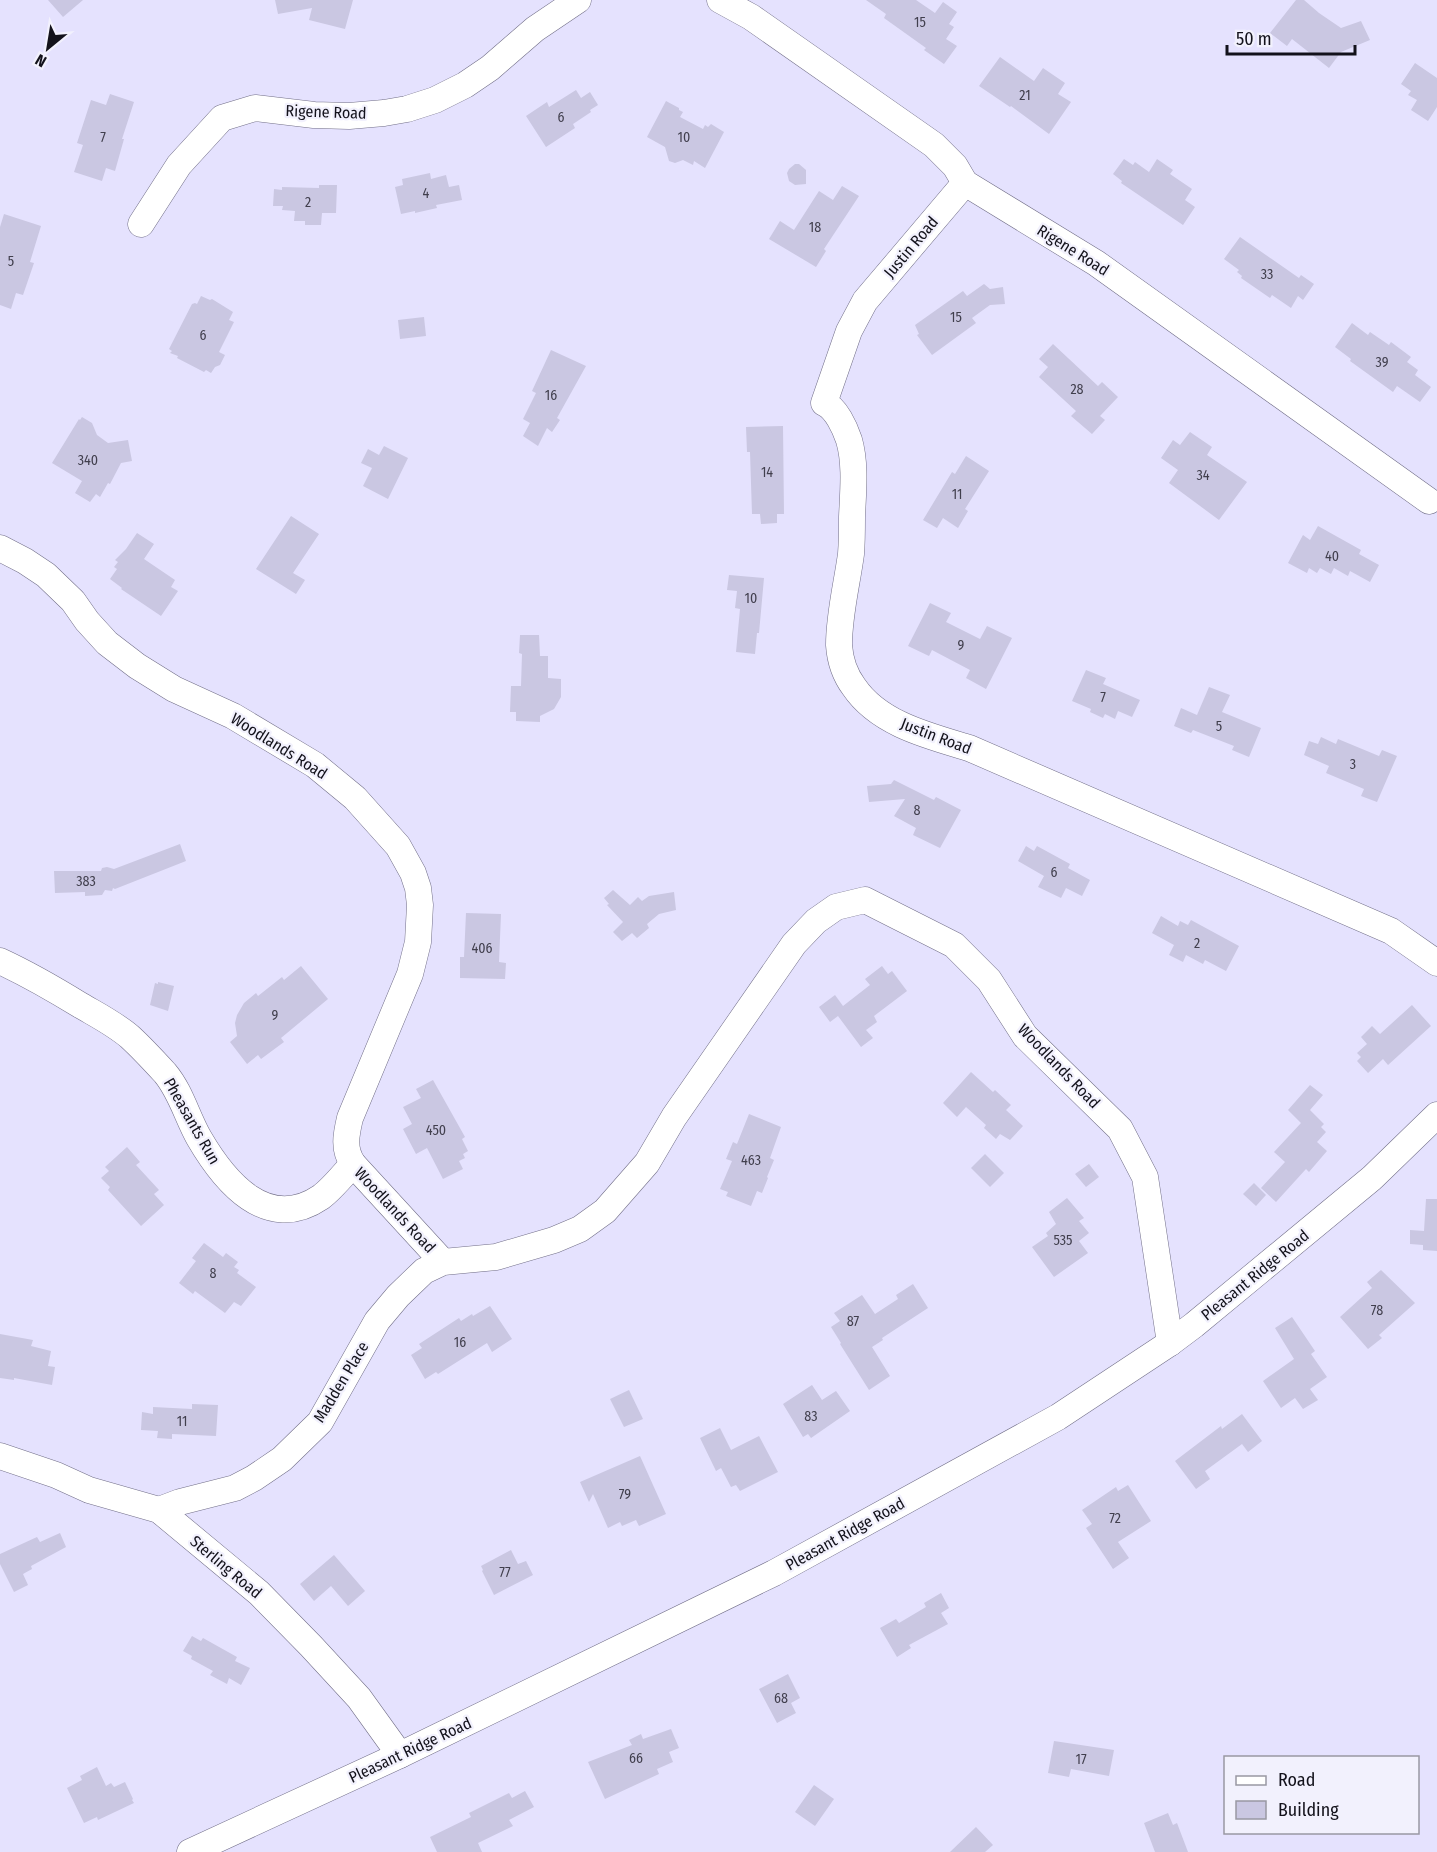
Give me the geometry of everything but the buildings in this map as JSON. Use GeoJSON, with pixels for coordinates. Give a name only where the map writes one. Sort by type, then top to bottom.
{"type":"FeatureCollection","features":[{"type":"Feature","properties":{"kind":"street","name":"Rigene Road"},"geometry":{"type":"LineString","coordinates":[[141,224],[178,165],[222,118],[255,108],[314,115],[349,116],[407,109],[435,100],[465,85],[490,68],[536,29],[578,0]]}},
{"type":"Feature","properties":{"kind":"street","name":"Rigene Road"},"geometry":{"type":"LineString","coordinates":[[720,0],[751,17],[934,145],[955,166],[965,183],[1096,263],[1429,501]]}},
{"type":"Feature","properties":{"kind":"street","name":"Justin Road"},"geometry":{"type":"LineString","coordinates":[[965,183],[865,301],[849,331],[824,403],[842,424],[849,441],[853,478],[851,552],[841,611],[839,646],[843,668],[854,688],[868,703],[886,716],[918,732],[969,748],[1391,931],[1437,963]]}},
{"type":"Feature","properties":{"kind":"street","name":"Woodlands Road"},"geometry":{"type":"LineString","coordinates":[[0,548],[46,575],[73,602],[107,644],[137,666],[174,689],[233,716],[315,765],[355,798],[398,846],[413,873],[418,888],[420,905],[418,942],[410,974],[351,1118],[345,1139],[348,1157],[353,1164],[443,1262],[495,1257],[554,1240],[580,1229],[605,1211],[646,1163],[674,1117],[794,944],[816,921],[836,907],[865,900],[954,945],[989,980],[1025,1036],[1120,1129],[1145,1177],[1170,1343]]}},
{"type":"Feature","properties":{"kind":"street","name":"Pheasants Run"},"geometry":{"type":"LineString","coordinates":[[0,961],[33,976],[104,1019],[130,1038],[167,1075],[199,1137],[229,1181],[245,1196],[266,1207],[295,1210],[321,1197],[353,1164]]}},
{"type":"Feature","properties":{"kind":"street","name":"Pleasant Ridge Road"},"geometry":{"type":"LineString","coordinates":[[193,1852],[400,1755],[783,1568],[1058,1417],[1170,1343],[1372,1178],[1437,1115]]}},
{"type":"Feature","properties":{"kind":"street","name":"Madden Place"},"geometry":{"type":"LineString","coordinates":[[159,1510],[180,1502],[235,1488],[282,1459],[320,1422],[384,1312],[424,1271],[443,1262]]}},
{"type":"Feature","properties":{"kind":"street","name":"Sterling Road"},"geometry":{"type":"LineString","coordinates":[[0,1456],[56,1474],[89,1490],[159,1510],[259,1593],[304,1638],[359,1698],[400,1755]]}}]}
